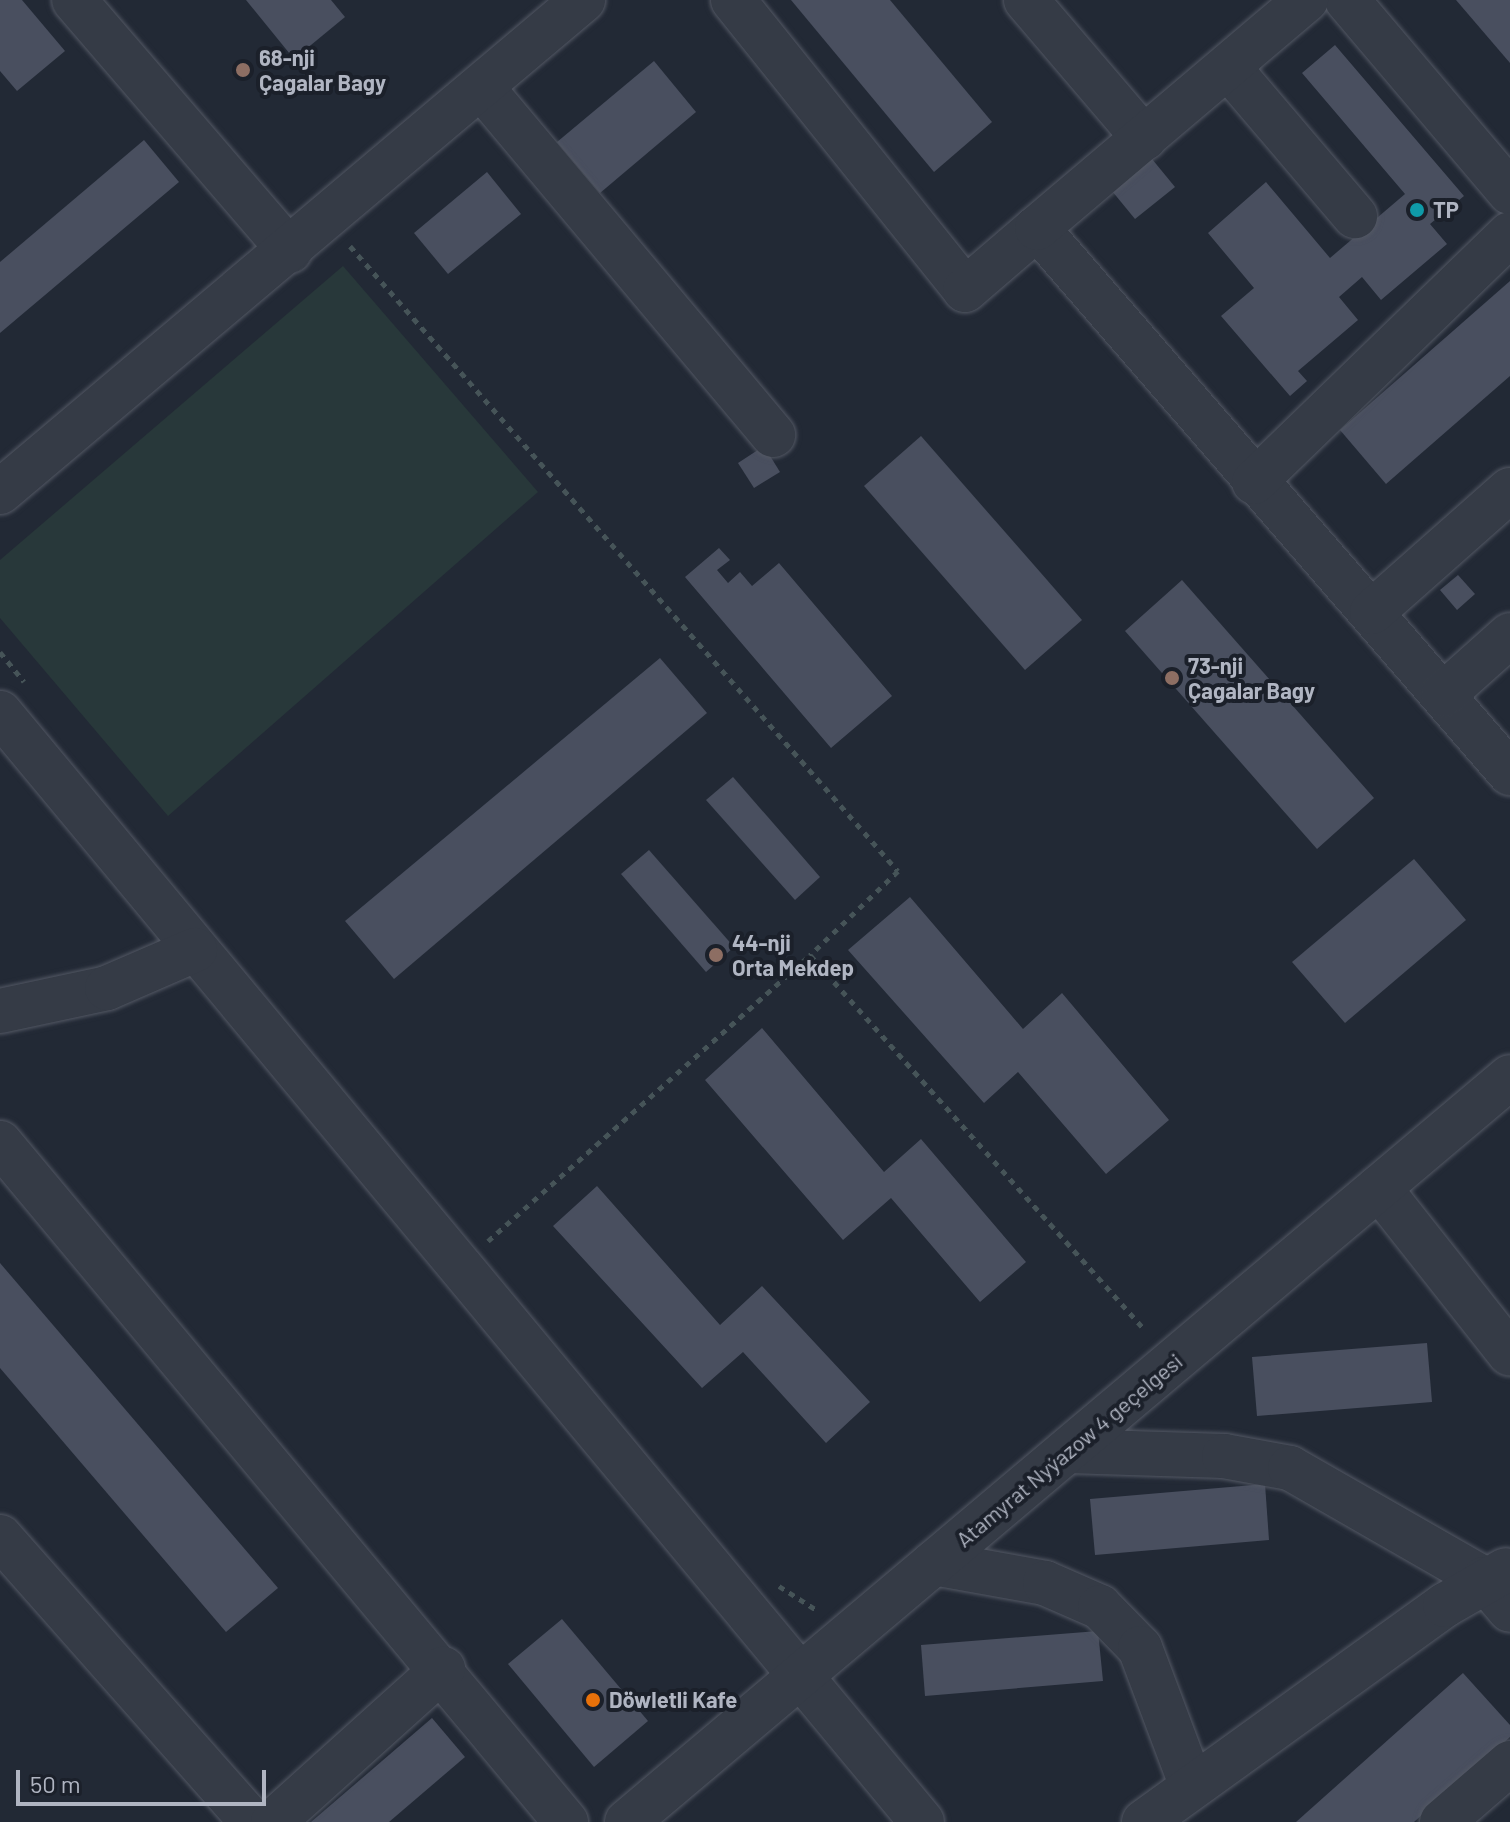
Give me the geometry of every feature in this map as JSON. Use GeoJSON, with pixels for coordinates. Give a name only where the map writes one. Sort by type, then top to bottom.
{"type":"FeatureCollection","features":[{"type":"Feature","properties":{"kind":"street"},"geometry":{"type":"LineString","coordinates":[[74,0],[290,251]]}},
{"type":"Feature","properties":{"kind":"street"},"geometry":{"type":"LineString","coordinates":[[0,492],[327,220],[583,0]]}},
{"type":"Feature","properties":{"kind":"street"},"geometry":{"type":"LineString","coordinates":[[733,0],[965,290],[1306,0]]}},
{"type":"Feature","properties":{"kind":"street"},"geometry":{"type":"LineString","coordinates":[[1026,0],[1144,138]]}},
{"type":"Feature","properties":{"kind":"street"},"geometry":{"type":"LineString","coordinates":[[1347,0],[1510,192]]}},
{"type":"Feature","properties":{"kind":"street"},"geometry":{"type":"LineString","coordinates":[[1228,67],[1355,216]]}},
{"type":"Feature","properties":{"kind":"street"},"geometry":{"type":"LineString","coordinates":[[482,88],[773,435]]}},
{"type":"Feature","properties":{"kind":"street"},"geometry":{"type":"LineString","coordinates":[[1037,228],[1254,482],[1372,612],[1510,773]]}},
{"type":"Feature","properties":{"kind":"street"},"geometry":{"type":"LineString","coordinates":[[1254,482],[1510,234]]}},
{"type":"Feature","properties":{"kind":"street"},"geometry":{"type":"LineString","coordinates":[[1372,612],[1510,490]]}},
{"type":"Feature","properties":{"kind":"street"},"geometry":{"type":"LineString","coordinates":[[1443,695],[1510,635]]}},
{"type":"Feature","properties":{"kind":"street"},"geometry":{"type":"LineString","coordinates":[[0,713],[797,1678],[922,1822]]}},
{"type":"Feature","properties":{"kind":"street"},"geometry":{"type":"LineString","coordinates":[[0,1011],[107,988],[195,950]]}},
{"type":"Feature","properties":{"kind":"street","name":"Atamyrat Nyýazow 4 geçelgesi"},"geometry":{"type":"LineString","coordinates":[[627,1822],[1510,1077]]}},
{"type":"Feature","properties":{"kind":"street"},"geometry":{"type":"LineString","coordinates":[[0,1143],[443,1669],[566,1822]]}},
{"type":"Feature","properties":{"kind":"street"},"geometry":{"type":"LineString","coordinates":[[1379,1188],[1510,1354]]}},
{"type":"Feature","properties":{"kind":"street"},"geometry":{"type":"LineString","coordinates":[[934,1563],[1045,1583],[1100,1607],[1140,1648],[1167,1810],[1501,1586],[1290,1468],[1224,1456],[1068,1451]]}},
{"type":"Feature","properties":{"kind":"street"},"geometry":{"type":"LineString","coordinates":[[0,1537],[252,1822]]}},
{"type":"Feature","properties":{"kind":"street"},"geometry":{"type":"LineString","coordinates":[[273,1822],[443,1669]]}},
{"type":"Feature","properties":{"kind":"street"},"geometry":{"type":"LineString","coordinates":[[1442,1822],[1510,1763]]}},
{"type":"Feature","properties":{"kind":"path"},"geometry":{"type":"LineString","coordinates":[[327,220],[898,871],[810,955],[488,1241]]}},
{"type":"Feature","properties":{"kind":"path"},"geometry":{"type":"LineString","coordinates":[[810,955],[1144,1329]]}},
{"type":"Feature","properties":{"kind":"shaded area"},"geometry":{"type":"Polygon","coordinates":[[[343,266],[538,492],[168,816],[0,618],[0,560],[343,266]]]}},
{"type":"Feature","properties":{"kind":"building"},"geometry":{"type":"Polygon","coordinates":[[[0,0],[22,0],[65,51],[17,91],[0,71],[0,0]]]}},
{"type":"Feature","properties":{"kind":"building"},"geometry":{"type":"Polygon","coordinates":[[[246,0],[331,0],[345,17],[294,59],[246,0]]]}},
{"type":"Feature","properties":{"kind":"building"},"geometry":{"type":"Polygon","coordinates":[[[791,0],[890,0],[992,122],[934,172],[791,0]]]}},
{"type":"Feature","properties":{"kind":"building"},"geometry":{"type":"Polygon","coordinates":[[[1456,0],[1510,0],[1510,63],[1456,0]]]}},
{"type":"Feature","properties":{"kind":"building","name":"TP"},"geometry":{"type":"Polygon","coordinates":[[[1335,45],[1464,196],[1430,224],[1447,244],[1381,300],[1362,277],[1339,297],[1358,320],[1298,371],[1307,381],[1290,396],[1221,316],[1254,288],[1208,233],[1266,182],[1330,258],[1405,194],[1302,73],[1335,45]]]}},
{"type":"Feature","properties":{"kind":"building"},"geometry":{"type":"Polygon","coordinates":[[[654,61],[696,112],[600,193],[557,142],[654,61]]]}},
{"type":"Feature","properties":{"kind":"building"},"geometry":{"type":"Polygon","coordinates":[[[144,140],[179,182],[0,333],[0,262],[144,140]]]}},
{"type":"Feature","properties":{"kind":"building"},"geometry":{"type":"Polygon","coordinates":[[[1152,159],[1175,187],[1135,219],[1112,191],[1152,159]]]}},
{"type":"Feature","properties":{"kind":"building"},"geometry":{"type":"Polygon","coordinates":[[[487,172],[521,214],[448,274],[414,233],[487,172]]]}},
{"type":"Feature","properties":{"kind":"building"},"geometry":{"type":"Polygon","coordinates":[[[1510,281],[1510,376],[1386,484],[1340,430],[1510,281]]]}},
{"type":"Feature","properties":{"kind":"building"},"geometry":{"type":"Polygon","coordinates":[[[921,436],[1082,620],[1025,670],[864,486],[921,436]]]}},
{"type":"Feature","properties":{"kind":"building"},"geometry":{"type":"Polygon","coordinates":[[[764,446],[780,472],[754,488],[738,463],[764,446]]]}},
{"type":"Feature","properties":{"kind":"building"},"geometry":{"type":"Polygon","coordinates":[[[719,548],[730,560],[717,570],[728,583],[740,572],[752,586],[779,563],[892,696],[831,748],[685,577],[719,548]]]}},
{"type":"Feature","properties":{"kind":"building"},"geometry":{"type":"Polygon","coordinates":[[[1458,575],[1475,594],[1457,610],[1440,590],[1458,575]]]}},
{"type":"Feature","properties":{"kind":"building"},"geometry":{"type":"Polygon","coordinates":[[[1182,580],[1374,798],[1317,849],[1125,631],[1182,580]]]}},
{"type":"Feature","properties":{"kind":"building"},"geometry":{"type":"Polygon","coordinates":[[[660,658],[707,713],[394,979],[345,921],[660,658]]]}},
{"type":"Feature","properties":{"kind":"building"},"geometry":{"type":"Polygon","coordinates":[[[733,777],[820,877],[795,900],[706,800],[733,777]]]}},
{"type":"Feature","properties":{"kind":"building"},"geometry":{"type":"Polygon","coordinates":[[[649,850],[734,947],[706,972],[621,874],[649,850]]]}},
{"type":"Feature","properties":{"kind":"building"},"geometry":{"type":"Polygon","coordinates":[[[1414,859],[1466,920],[1345,1023],[1292,962],[1414,859]]]}},
{"type":"Feature","properties":{"kind":"building"},"geometry":{"type":"Polygon","coordinates":[[[910,897],[1023,1029],[1062,993],[1169,1120],[1106,1174],[1018,1072],[984,1103],[848,950],[910,897]]]}},
{"type":"Feature","properties":{"kind":"building"},"geometry":{"type":"Polygon","coordinates":[[[762,1028],[884,1172],[921,1139],[1026,1262],[980,1302],[891,1198],[843,1240],[705,1080],[762,1028]]]}},
{"type":"Feature","properties":{"kind":"building"},"geometry":{"type":"Polygon","coordinates":[[[597,1186],[720,1325],[762,1286],[870,1402],[826,1443],[743,1352],[702,1388],[553,1226],[597,1186]]]}},
{"type":"Feature","properties":{"kind":"building"},"geometry":{"type":"Polygon","coordinates":[[[0,1263],[278,1588],[226,1632],[0,1368],[0,1263]]]}},
{"type":"Feature","properties":{"kind":"building"},"geometry":{"type":"Polygon","coordinates":[[[1427,1343],[1432,1402],[1257,1416],[1252,1357],[1427,1343]]]}},
{"type":"Feature","properties":{"kind":"building"},"geometry":{"type":"Polygon","coordinates":[[[1265,1484],[1269,1540],[1095,1555],[1090,1499],[1265,1484]]]}},
{"type":"Feature","properties":{"kind":"building"},"geometry":{"type":"Polygon","coordinates":[[[562,1619],[648,1721],[594,1767],[508,1664],[562,1619]]]}},
{"type":"Feature","properties":{"kind":"building"},"geometry":{"type":"Polygon","coordinates":[[[1098,1631],[1103,1681],[925,1696],[921,1645],[1098,1631]]]}},
{"type":"Feature","properties":{"kind":"building"},"geometry":{"type":"Polygon","coordinates":[[[1463,1673],[1510,1725],[1510,1737],[1414,1822],[1296,1822],[1463,1673]]]}},
{"type":"Feature","properties":{"kind":"building"},"geometry":{"type":"Polygon","coordinates":[[[432,1718],[465,1757],[389,1822],[311,1822],[432,1718]]]}},
{"type":"Feature","properties":{"kind":"place","name":"68-nji Çagalar Bagy"},"geometry":{"type":"Point","coordinates":[243,70]}},
{"type":"Feature","properties":{"kind":"place","name":"TP"},"geometry":{"type":"Point","coordinates":[1417,210]}},
{"type":"Feature","properties":{"kind":"place","name":"73-nji Çagalar Bagy"},"geometry":{"type":"Point","coordinates":[1172,678]}},
{"type":"Feature","properties":{"kind":"place","name":"44-nji Orta Mekdep"},"geometry":{"type":"Point","coordinates":[716,955]}},
{"type":"Feature","properties":{"kind":"place","name":"Döwletli Kafe"},"geometry":{"type":"Point","coordinates":[593,1700]}}]}
